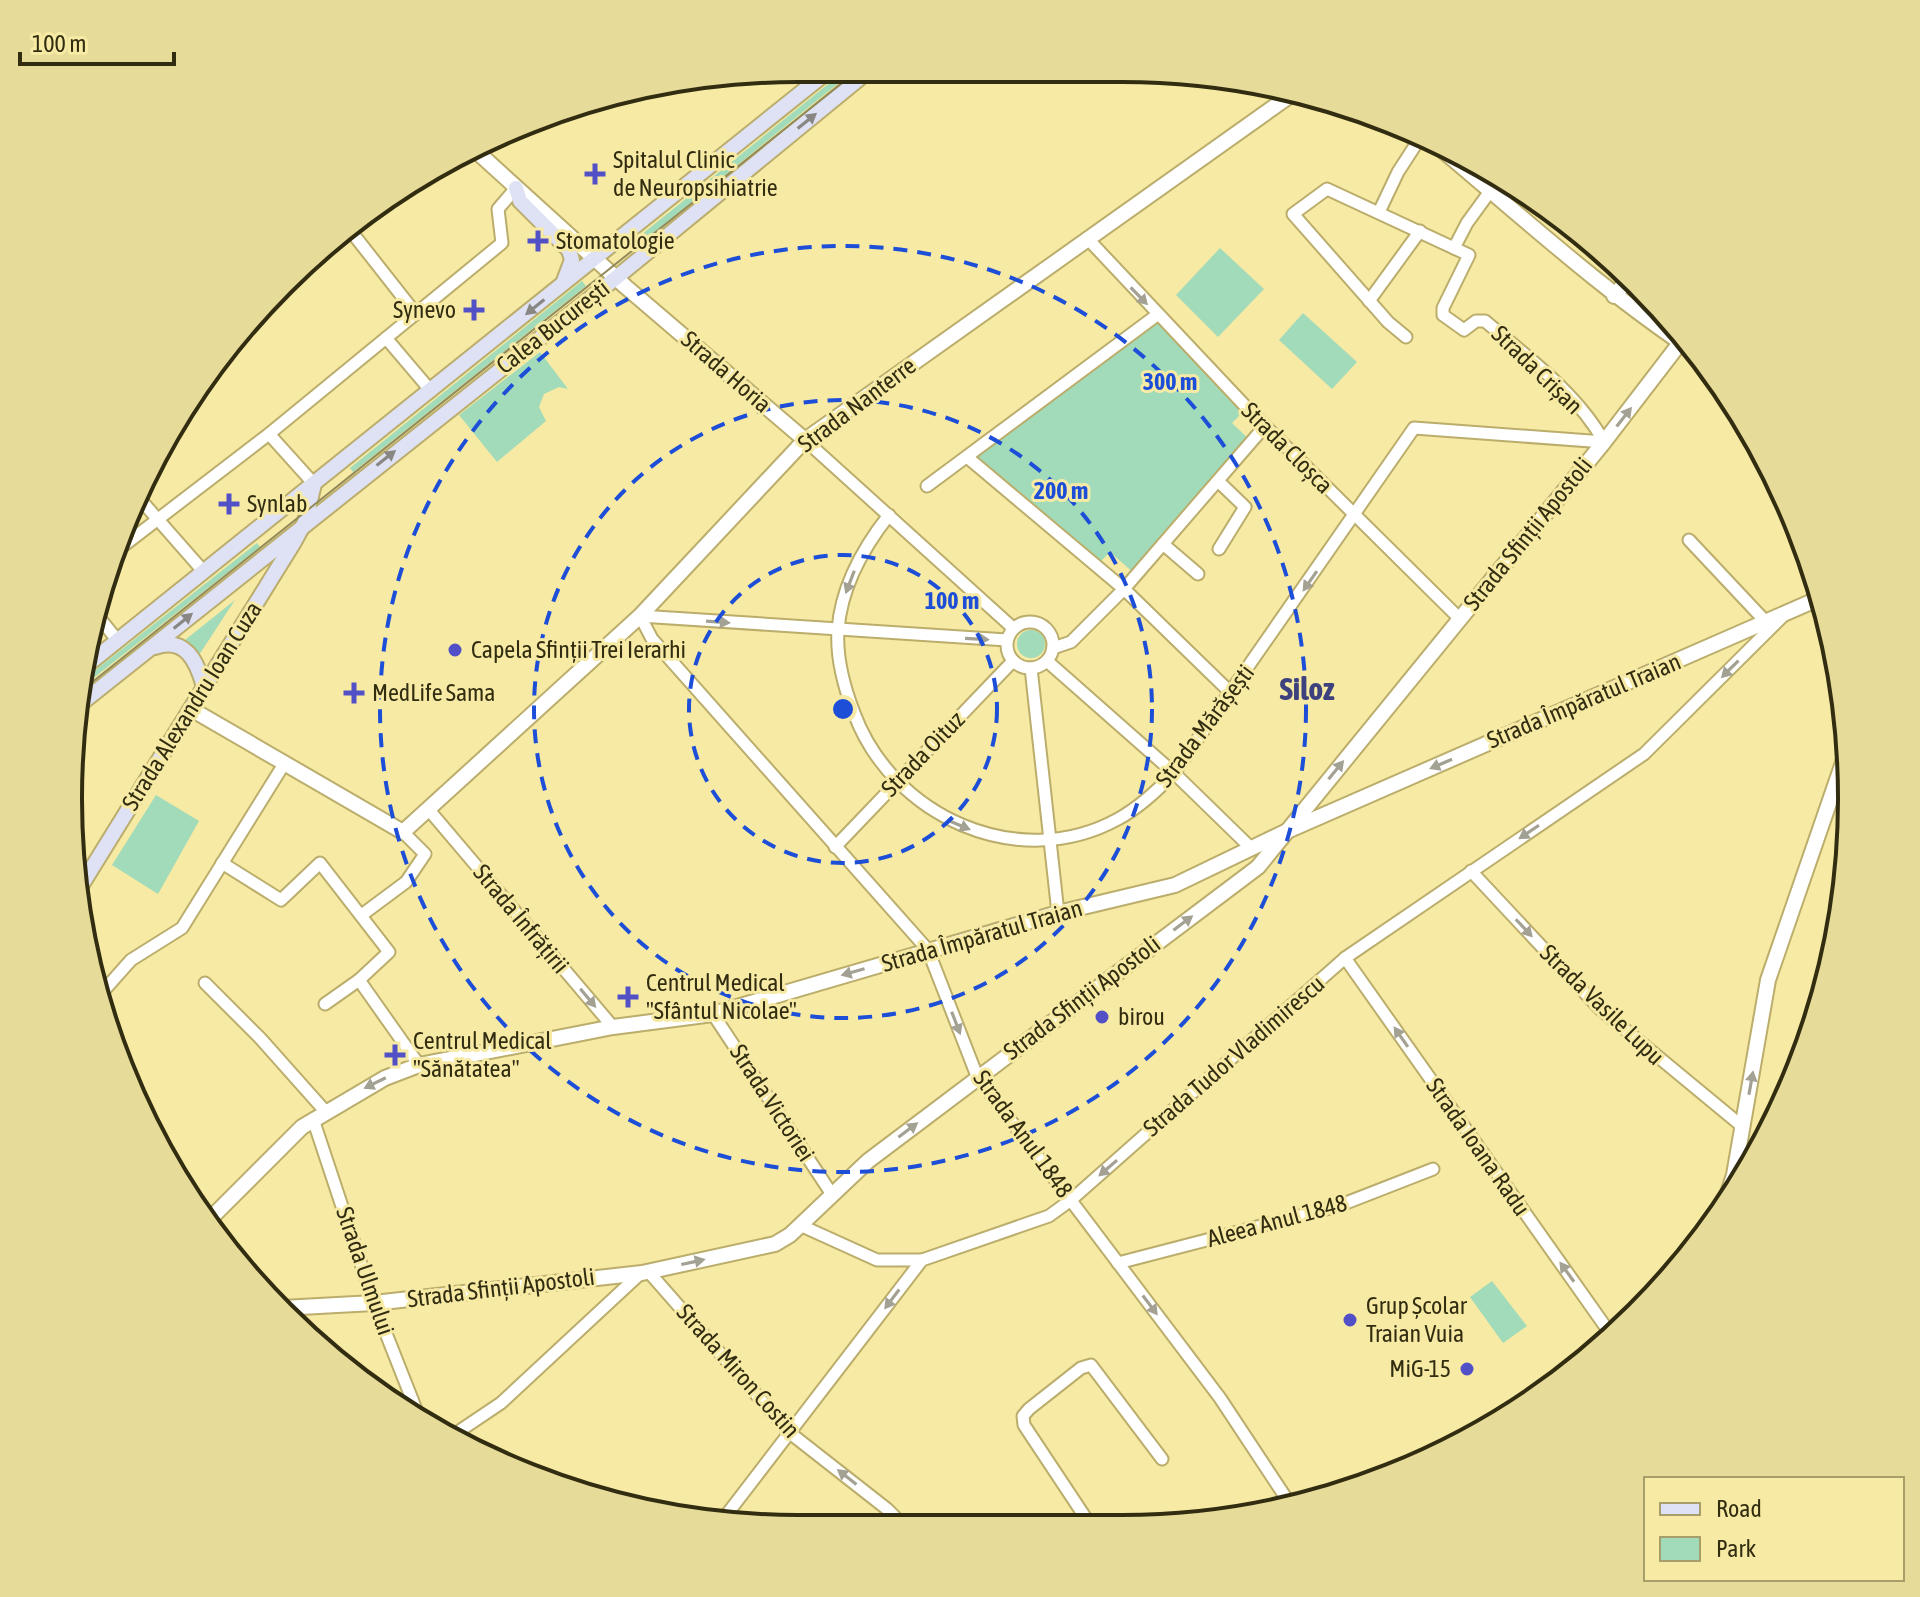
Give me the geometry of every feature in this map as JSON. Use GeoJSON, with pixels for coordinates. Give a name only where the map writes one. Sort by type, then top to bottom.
{"type":"FeatureCollection","features":[{"type":"Feature","properties":{"kind":"main road","name":"Calea București"},"geometry":{"type":"LineString","coordinates":[[96,658],[815,82]]}},
{"type":"Feature","properties":{"kind":"main road","name":"Calea București"},"geometry":{"type":"LineString","coordinates":[[89,697],[305,522],[617,277],[855,82]]}},
{"type":"Feature","properties":{"kind":"main road"},"geometry":{"type":"LineString","coordinates":[[516,188],[520,201],[569,250],[572,260],[561,285]]}},
{"type":"Feature","properties":{"kind":"main road"},"geometry":{"type":"LineString","coordinates":[[305,522],[314,484]]}},
{"type":"Feature","properties":{"kind":"main road","name":"Strada Alexandru Ioan Cuza"},"geometry":{"type":"LineString","coordinates":[[87,877],[305,522]]}},
{"type":"Feature","properties":{"kind":"main road"},"geometry":{"type":"LineString","coordinates":[[257,529],[273,548]]}},
{"type":"Feature","properties":{"kind":"main road"},"geometry":{"type":"LineString","coordinates":[[241,575],[254,579],[263,592]]}},
{"type":"Feature","properties":{"kind":"main road"},"geometry":{"type":"LineString","coordinates":[[151,648],[168,643],[185,649],[193,657],[204,687]]}},
{"type":"Feature","properties":{"kind":"street","name":"Strada Nanterre"},"geometry":{"type":"LineString","coordinates":[[403,832],[640,616],[805,440],[1283,101]]}},
{"type":"Feature","properties":{"kind":"street"},"geometry":{"type":"LineString","coordinates":[[1379,212],[1398,172],[1415,146]]}},
{"type":"Feature","properties":{"kind":"street","name":"Strada Horia"},"geometry":{"type":"LineString","coordinates":[[482,156],[805,440],[1013,628]]}},
{"type":"Feature","properties":{"kind":"street"},"geometry":{"type":"LineString","coordinates":[[1470,173],[1614,296],[1666,333]]}},
{"type":"Feature","properties":{"kind":"street"},"geometry":{"type":"LineString","coordinates":[[131,540],[269,434],[502,243],[498,209],[516,188]]}},
{"type":"Feature","properties":{"kind":"street"},"geometry":{"type":"LineString","coordinates":[[1406,337],[1369,301],[1293,214],[1327,189],[1454,248],[1467,223],[1491,190]]}},
{"type":"Feature","properties":{"kind":"street"},"geometry":{"type":"LineString","coordinates":[[1369,301],[1420,231]]}},
{"type":"Feature","properties":{"kind":"street"},"geometry":{"type":"LineString","coordinates":[[355,236],[416,314]]}},
{"type":"Feature","properties":{"kind":"street","name":"Strada Cloșca"},"geometry":{"type":"LineString","coordinates":[[1087,238],[1265,426],[1459,618]]}},
{"type":"Feature","properties":{"kind":"street","name":"Strada Crișan"},"geometry":{"type":"LineString","coordinates":[[1454,248],[1469,255],[1443,308],[1443,315],[1464,330],[1476,321],[1485,321],[1543,372],[1585,415],[1604,442]]}},
{"type":"Feature","properties":{"kind":"street"},"geometry":{"type":"LineString","coordinates":[[1614,296],[1622,286]]}},
{"type":"Feature","properties":{"kind":"street"},"geometry":{"type":"LineString","coordinates":[[927,486],[1157,315]]}},
{"type":"Feature","properties":{"kind":"street"},"geometry":{"type":"LineString","coordinates":[[386,338],[431,391]]}},
{"type":"Feature","properties":{"kind":"street","name":"Strada Sfinții Apostoli"},"geometry":{"type":"LineString","coordinates":[[294,1307],[374,1303],[645,1272],[775,1244],[802,1226],[831,1193],[977,1076],[1258,867],[1604,442],[1677,347]]}},
{"type":"Feature","properties":{"kind":"street"},"geometry":{"type":"LineString","coordinates":[[1053,648],[1071,642],[1124,589],[1265,426]]}},
{"type":"Feature","properties":{"kind":"street","name":"Strada Mărășești"},"geometry":{"type":"LineString","coordinates":[[889,515],[860,558],[842,606],[838,630],[842,673],[852,710],[876,759],[895,781],[927,809],[957,825],[1001,836],[1050,837],[1088,831],[1118,820],[1153,796],[1174,773],[1407,435],[1421,426],[1604,442]]}},
{"type":"Feature","properties":{"kind":"street"},"geometry":{"type":"LineString","coordinates":[[269,434],[314,484]]}},
{"type":"Feature","properties":{"kind":"street"},"geometry":{"type":"LineString","coordinates":[[967,457],[1124,589],[1231,693]]}},
{"type":"Feature","properties":{"kind":"street"},"geometry":{"type":"LineString","coordinates":[[1218,481],[1245,507],[1219,549]]}},
{"type":"Feature","properties":{"kind":"street"},"geometry":{"type":"LineString","coordinates":[[145,506],[204,572]]}},
{"type":"Feature","properties":{"kind":"street"},"geometry":{"type":"LineString","coordinates":[[1689,540],[1766,622]]}},
{"type":"Feature","properties":{"kind":"street"},"geometry":{"type":"LineString","coordinates":[[1163,544],[1198,574]]}},
{"type":"Feature","properties":{"kind":"street","name":"Strada Împăratul Traian"},"geometry":{"type":"LineString","coordinates":[[215,1214],[319,1115],[385,1078],[419,1065],[613,1027],[713,1014],[1058,913],[1175,885],[1287,831],[1811,602]]}},
{"type":"Feature","properties":{"kind":"street","name":"Strada Tudor Vladimirescu"},"geometry":{"type":"LineString","coordinates":[[922,1260],[1049,1216],[1071,1200],[1345,958],[1644,754],[1785,614]]}},
{"type":"Feature","properties":{"kind":"street"},"geometry":{"type":"LineString","coordinates":[[640,616],[1007,640]]}},
{"type":"Feature","properties":{"kind":"street","name":"Strada Anul 1848"},"geometry":{"type":"LineString","coordinates":[[640,616],[652,639],[928,950],[977,1076],[1220,1398],[1285,1496]]}},
{"type":"Feature","properties":{"kind":"street"},"geometry":{"type":"LineString","coordinates":[[1026,621],[1041,623],[1051,634],[1053,648],[1047,661],[1031,668],[1013,661],[1007,640],[1013,628],[1026,621]]}},
{"type":"Feature","properties":{"kind":"street"},"geometry":{"type":"LineString","coordinates":[[104,623],[118,641]]}},
{"type":"Feature","properties":{"kind":"street","name":"Strada Oituz"},"geometry":{"type":"LineString","coordinates":[[835,847],[1013,661]]}},
{"type":"Feature","properties":{"kind":"street"},"geometry":{"type":"LineString","coordinates":[[1047,661],[1174,773],[1251,848]]}},
{"type":"Feature","properties":{"kind":"street"},"geometry":{"type":"LineString","coordinates":[[1031,668],[1058,913]]}},
{"type":"Feature","properties":{"kind":"street"},"geometry":{"type":"LineString","coordinates":[[191,709],[403,832],[425,854],[406,882],[363,914]]}},
{"type":"Feature","properties":{"kind":"street"},"geometry":{"type":"LineString","coordinates":[[107,987],[131,960],[182,928],[284,764]]}},
{"type":"Feature","properties":{"kind":"street"},"geometry":{"type":"LineString","coordinates":[[1735,1168],[1768,980],[1837,779]]}},
{"type":"Feature","properties":{"kind":"street","name":"Strada Înfrățirii"},"geometry":{"type":"LineString","coordinates":[[429,810],[613,1027]]}},
{"type":"Feature","properties":{"kind":"street"},"geometry":{"type":"LineString","coordinates":[[222,863],[281,900],[320,863],[363,914],[389,952],[359,980],[325,1004]]}},
{"type":"Feature","properties":{"kind":"street","name":"Strada Vasile Lupu"},"geometry":{"type":"LineString","coordinates":[[1471,871],[1599,1008],[1743,1127]]}},
{"type":"Feature","properties":{"kind":"street","name":"Strada Ioana Radu"},"geometry":{"type":"LineString","coordinates":[[1345,958],[1605,1326]]}},
{"type":"Feature","properties":{"kind":"street"},"geometry":{"type":"LineString","coordinates":[[359,980],[419,1065]]}},
{"type":"Feature","properties":{"kind":"street"},"geometry":{"type":"LineString","coordinates":[[205,983],[319,1115]]}},
{"type":"Feature","properties":{"kind":"street","name":"Strada Victoriei"},"geometry":{"type":"LineString","coordinates":[[713,1014],[831,1193]]}},
{"type":"Feature","properties":{"kind":"street","name":"Strada Ulmului"},"geometry":{"type":"LineString","coordinates":[[319,1115],[374,1303],[413,1402]]}},
{"type":"Feature","properties":{"kind":"street","name":"Aleea Anul 1848"},"geometry":{"type":"LineString","coordinates":[[1118,1263],[1338,1206],[1433,1169]]}},
{"type":"Feature","properties":{"kind":"street"},"geometry":{"type":"LineString","coordinates":[[802,1226],[877,1260],[922,1260]]}},
{"type":"Feature","properties":{"kind":"street"},"geometry":{"type":"LineString","coordinates":[[729,1511],[922,1260]]}},
{"type":"Feature","properties":{"kind":"street"},"geometry":{"type":"LineString","coordinates":[[461,1430],[501,1403],[645,1272]]}},
{"type":"Feature","properties":{"kind":"street","name":"Strada Miron Costin"},"geometry":{"type":"LineString","coordinates":[[645,1272],[790,1433],[893,1515]]}},
{"type":"Feature","properties":{"kind":"street"},"geometry":{"type":"LineString","coordinates":[[1084,1515],[1024,1425],[1023,1416],[1081,1368],[1091,1365],[1162,1459]]}},
{"type":"Feature","properties":{"kind":"green space"},"geometry":{"type":"Polygon","coordinates":[[[831,82],[840,82],[635,248],[631,243],[831,82]]]}},
{"type":"Feature","properties":{"kind":"green space"},"geometry":{"type":"Polygon","coordinates":[[[1220,248],[1264,289],[1218,337],[1176,295],[1220,248]]]}},
{"type":"Feature","properties":{"kind":"green space"},"geometry":{"type":"Polygon","coordinates":[[[582,281],[586,286],[353,472],[350,468],[582,281]]]}},
{"type":"Feature","properties":{"kind":"green space"},"geometry":{"type":"Polygon","coordinates":[[[1303,313],[1357,362],[1332,389],[1279,340],[1303,313]]]}},
{"type":"Feature","properties":{"kind":"green space"},"geometry":{"type":"Polygon","coordinates":[[[1157,315],[1247,408],[1232,423],[1252,442],[1136,575],[1110,552],[1096,566],[967,457],[1157,315]]]}},
{"type":"Feature","properties":{"kind":"green space"},"geometry":{"type":"Polygon","coordinates":[[[540,352],[568,389],[559,387],[544,394],[539,407],[546,421],[497,462],[459,415],[540,352]]]}},
{"type":"Feature","properties":{"kind":"green space"},"geometry":{"type":"Polygon","coordinates":[[[257,543],[260,547],[93,679],[94,671],[257,543]]]}},
{"type":"Feature","properties":{"kind":"green space"},"geometry":{"type":"Polygon","coordinates":[[[235,600],[199,655],[185,640],[235,600]]]}},
{"type":"Feature","properties":{"kind":"green space"},"geometry":{"type":"Polygon","coordinates":[[[1031,630],[1041,634],[1045,644],[1041,654],[1031,658],[1021,654],[1017,644],[1021,634],[1031,630]]]}},
{"type":"Feature","properties":{"kind":"green space"},"geometry":{"type":"Polygon","coordinates":[[[156,795],[199,821],[158,894],[112,865],[156,795]]]}},
{"type":"Feature","properties":{"kind":"green space"},"geometry":{"type":"Polygon","coordinates":[[[1492,1281],[1527,1326],[1503,1343],[1470,1297],[1492,1281]]]}},
{"type":"Feature","properties":{"kind":"tram line"},"geometry":{"type":"LineString","coordinates":[[92,682],[843,82]]}},
{"type":"Feature","properties":{"kind":"place","name":"Spitalul Clinic de Neuropsihiatrie"},"geometry":{"type":"Point","coordinates":[595,174]}},
{"type":"Feature","properties":{"kind":"place","name":"Stomatologie"},"geometry":{"type":"Point","coordinates":[538,241]}},
{"type":"Feature","properties":{"kind":"place","name":"Synevo"},"geometry":{"type":"Point","coordinates":[474,310]}},
{"type":"Feature","properties":{"kind":"place","name":"Synlab"},"geometry":{"type":"Point","coordinates":[229,504]}},
{"type":"Feature","properties":{"kind":"place","name":"Capela Sfinții Trei Ierarhi"},"geometry":{"type":"Point","coordinates":[455,650]}},
{"type":"Feature","properties":{"kind":"place","name":"MedLife Sama"},"geometry":{"type":"Point","coordinates":[354,693]}},
{"type":"Feature","properties":{"kind":"place","name":"Centrul Medical \"Sfântul Nicolae\""},"geometry":{"type":"Point","coordinates":[628,997]}},
{"type":"Feature","properties":{"kind":"place","name":"birou"},"geometry":{"type":"Point","coordinates":[1102,1017]}},
{"type":"Feature","properties":{"kind":"place","name":"Centrul Medical \"Sănătatea\""},"geometry":{"type":"Point","coordinates":[395,1055]}},
{"type":"Feature","properties":{"kind":"place","name":"Grup Școlar Traian Vuia"},"geometry":{"type":"Point","coordinates":[1350,1320]}},
{"type":"Feature","properties":{"kind":"place","name":"MiG-15"},"geometry":{"type":"Point","coordinates":[1467,1369]}},
{"type":"Feature","properties":{"kind":"district","name":"Siloz"},"geometry":{"type":"Point","coordinates":[1307,689]}}]}
